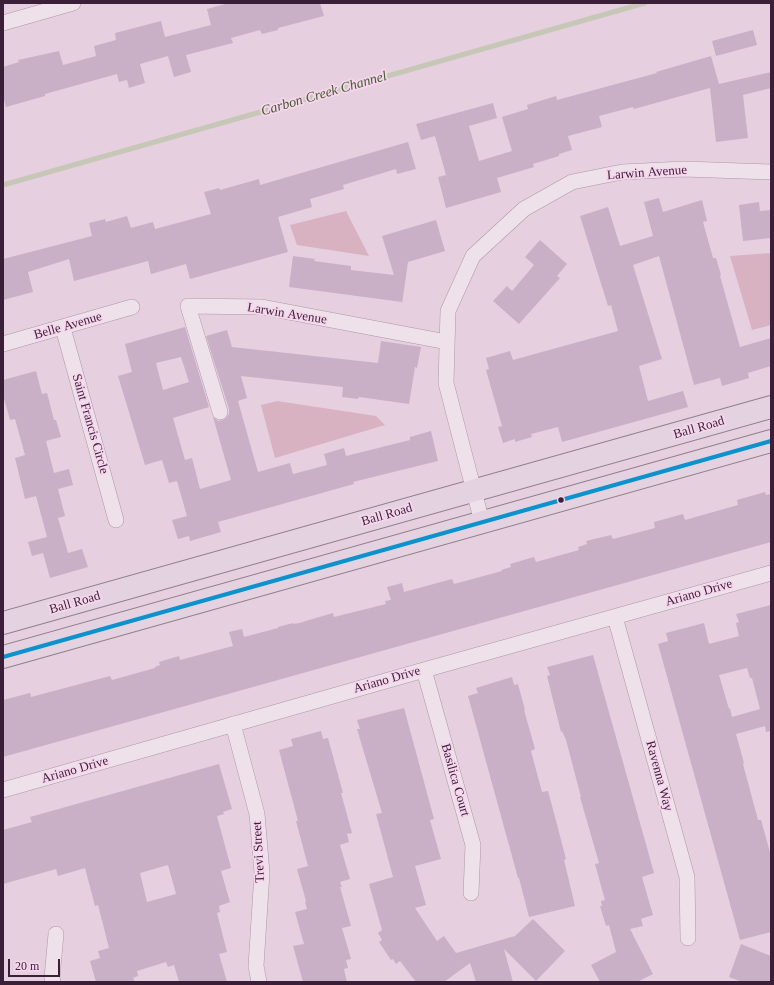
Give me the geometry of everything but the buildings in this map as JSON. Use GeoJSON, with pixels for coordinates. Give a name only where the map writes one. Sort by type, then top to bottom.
{"type":"FeatureCollection","features":[{"type":"Feature","properties":{"kind":"main road","name":"Ball Road"},"geometry":{"type":"LineString","coordinates":[[3,623],[771,407]]}},
{"type":"Feature","properties":{"kind":"main road"},"geometry":{"type":"LineString","coordinates":[[3,657],[771,441]]}},
{"type":"Feature","properties":{"kind":"street"},"geometry":{"type":"LineString","coordinates":[[4,18],[72,3]]}},
{"type":"Feature","properties":{"kind":"street","name":"Larwin Avenue"},"geometry":{"type":"LineString","coordinates":[[482,522],[446,383],[448,311],[473,256],[524,209],[572,182],[630,171],[684,169],[771,172]]}},
{"type":"Feature","properties":{"kind":"street","name":"Larwin Avenue"},"geometry":{"type":"LineString","coordinates":[[220,412],[188,306],[262,307],[447,342]]}},
{"type":"Feature","properties":{"kind":"street","name":"Belle Avenue"},"geometry":{"type":"LineString","coordinates":[[3,344],[132,307]]}},
{"type":"Feature","properties":{"kind":"street","name":"Saint Francis Circle"},"geometry":{"type":"LineString","coordinates":[[63,328],[116,520]]}},
{"type":"Feature","properties":{"kind":"street","name":"Ariano Drive"},"geometry":{"type":"LineString","coordinates":[[3,790],[771,573]]}},
{"type":"Feature","properties":{"kind":"street","name":"Ravenna Way"},"geometry":{"type":"LineString","coordinates":[[615,617],[687,877],[688,938]]}},
{"type":"Feature","properties":{"kind":"street","name":"Basilica Court"},"geometry":{"type":"LineString","coordinates":[[424,670],[473,845],[471,893]]}},
{"type":"Feature","properties":{"kind":"street","name":"Trevi Street"},"geometry":{"type":"LineString","coordinates":[[233,724],[257,814],[262,873],[256,966],[260,982]]}},
{"type":"Feature","properties":{"kind":"street"},"geometry":{"type":"LineString","coordinates":[[53,982],[52,978],[56,934]]}},
{"type":"Feature","properties":{"kind":"shaded area"},"geometry":{"type":"Polygon","coordinates":[[[346,211],[369,256],[297,245],[290,225],[346,211]]]}},
{"type":"Feature","properties":{"kind":"shaded area"},"geometry":{"type":"Polygon","coordinates":[[[771,253],[771,325],[752,330],[730,256],[771,253]]]}},
{"type":"Feature","properties":{"kind":"shaded area"},"geometry":{"type":"Polygon","coordinates":[[[277,401],[376,416],[385,425],[275,458],[261,405],[277,401]]]}},
{"type":"Feature","properties":{"kind":"waterway","name":"Carbon Creek Channel"},"geometry":{"type":"LineString","coordinates":[[3,185],[645,3]]}},
{"type":"Feature","properties":{"kind":"transit line"},"geometry":{"type":"LineString","coordinates":[[3,657],[771,441]]}}]}
